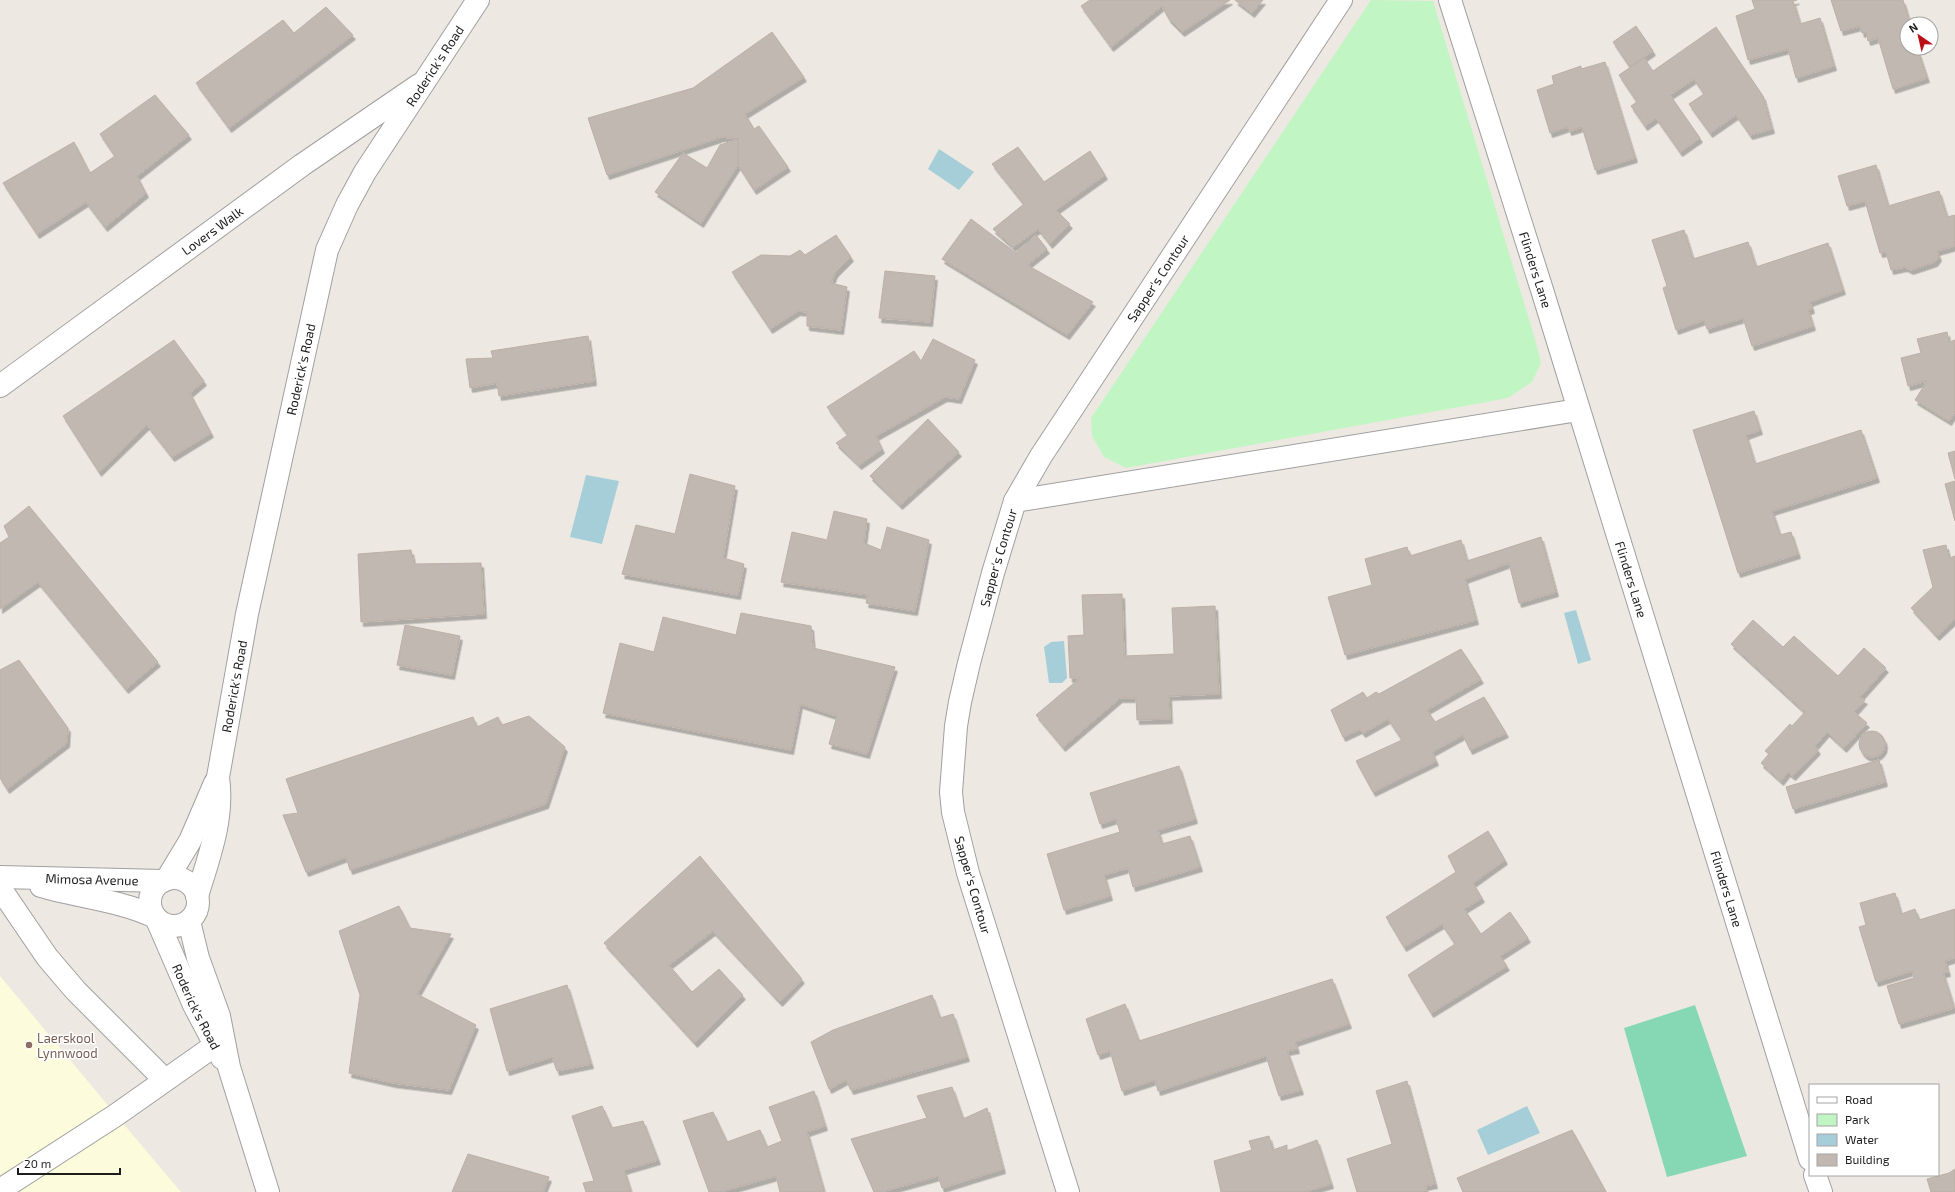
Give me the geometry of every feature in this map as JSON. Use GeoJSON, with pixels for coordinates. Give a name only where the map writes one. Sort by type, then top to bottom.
{"type":"FeatureCollection","features":[{"type":"Feature","properties":{"kind":"street","name":"Roderick's Road"},"geometry":{"type":"LineString","coordinates":[[197,896],[217,831],[220,796],[218,777],[247,614],[328,250],[347,205],[365,172],[427,80],[478,0]]}},
{"type":"Feature","properties":{"kind":"street","name":"Sapper's Contour"},"geometry":{"type":"LineString","coordinates":[[1068,1192],[968,872],[953,812],[951,792],[956,726],[969,663],[993,573],[1016,501],[1041,456],[1341,0]]}},
{"type":"Feature","properties":{"kind":"street","name":"Flinders Lane"},"geometry":{"type":"LineString","coordinates":[[1450,0],[1809,1156]]}},
{"type":"Feature","properties":{"kind":"street","name":"Lovers Walk"},"geometry":{"type":"LineString","coordinates":[[0,386],[308,160],[427,80]]}},
{"type":"Feature","properties":{"kind":"street"},"geometry":{"type":"LineString","coordinates":[[1016,501],[1578,410]]}},
{"type":"Feature","properties":{"kind":"street","name":"Roderick's Road"},"geometry":{"type":"LineString","coordinates":[[165,880],[190,841],[210,792],[218,777]]}},
{"type":"Feature","properties":{"kind":"street","name":"Mimosa Avenue"},"geometry":{"type":"LineString","coordinates":[[10,878],[39,877],[165,880]]}},
{"type":"Feature","properties":{"kind":"street","name":"Mimosa Avenue"},"geometry":{"type":"LineString","coordinates":[[10,878],[61,892],[137,909],[156,919]]}},
{"type":"Feature","properties":{"kind":"street"},"geometry":{"type":"LineString","coordinates":[[177,878],[186,881],[193,888],[197,896],[198,905],[194,914],[189,921],[180,926],[171,926],[156,919],[151,908],[150,899],[153,890],[165,880],[177,878]]}},
{"type":"Feature","properties":{"kind":"street"},"geometry":{"type":"LineString","coordinates":[[0,888],[47,957],[76,991],[165,1080]]}},
{"type":"Feature","properties":{"kind":"street","name":"Roderick's Road"},"geometry":{"type":"LineString","coordinates":[[156,919],[194,1005],[214,1046],[228,1067]]}},
{"type":"Feature","properties":{"kind":"street","name":"Roderick's Road"},"geometry":{"type":"LineString","coordinates":[[189,921],[198,958],[219,1016],[228,1067],[268,1192]]}},
{"type":"Feature","properties":{"kind":"street"},"geometry":{"type":"LineString","coordinates":[[7,1190],[214,1046]]}},
{"type":"Feature","properties":{"kind":"street"},"geometry":{"type":"LineString","coordinates":[[1815,1176],[1821,1192]]}},
{"type":"Feature","properties":{"kind":"shaded area","name":"Laerskool Lynnwood"},"geometry":{"type":"Polygon","coordinates":[[[0,976],[116,1115],[181,1192],[0,1192],[0,976]]]}},
{"type":"Feature","properties":{"kind":"green space"},"geometry":{"type":"Polygon","coordinates":[[[1371,0],[1433,1],[1535,339],[1541,363],[1532,382],[1508,398],[1126,468],[1104,457],[1092,436],[1091,418],[1371,0]]]}},
{"type":"Feature","properties":{"kind":"green space"},"geometry":{"type":"Polygon","coordinates":[[[1695,1005],[1747,1156],[1667,1177],[1624,1028],[1695,1005]]]}},
{"type":"Feature","properties":{"kind":"water"},"geometry":{"type":"Polygon","coordinates":[[[939,149],[974,172],[959,190],[928,169],[939,149]]]}},
{"type":"Feature","properties":{"kind":"water"},"geometry":{"type":"Polygon","coordinates":[[[586,475],[619,481],[602,544],[570,537],[586,475]]]}},
{"type":"Feature","properties":{"kind":"water"},"geometry":{"type":"Polygon","coordinates":[[[1576,610],[1591,660],[1578,664],[1564,613],[1576,610]]]}},
{"type":"Feature","properties":{"kind":"water"},"geometry":{"type":"Polygon","coordinates":[[[1064,641],[1067,678],[1062,683],[1049,683],[1044,647],[1051,642],[1064,641]]]}},
{"type":"Feature","properties":{"kind":"water"},"geometry":{"type":"Polygon","coordinates":[[[1527,1106],[1540,1133],[1488,1155],[1477,1130],[1527,1106]]]}},
{"type":"Feature","properties":{"kind":"building"},"geometry":{"type":"Polygon","coordinates":[[[1090,0],[1230,0],[1182,32],[1169,19],[1162,6],[1111,47],[1081,6],[1090,0]]]}},
{"type":"Feature","properties":{"kind":"building"},"geometry":{"type":"Polygon","coordinates":[[[1235,0],[1263,0],[1252,13],[1235,0]]]}},
{"type":"Feature","properties":{"kind":"building"},"geometry":{"type":"Polygon","coordinates":[[[1752,0],[1797,0],[1793,1],[1800,24],[1820,18],[1834,66],[1796,78],[1788,49],[1748,60],[1736,16],[1755,9],[1752,0]]]}},
{"type":"Feature","properties":{"kind":"building"},"geometry":{"type":"Polygon","coordinates":[[[1831,0],[1903,0],[1908,16],[1899,16],[1899,56],[1920,56],[1927,78],[1893,89],[1878,38],[1868,41],[1866,32],[1862,33],[1860,26],[1841,31],[1831,0]]]}},
{"type":"Feature","properties":{"kind":"building"},"geometry":{"type":"Polygon","coordinates":[[[326,7],[353,35],[229,128],[196,83],[283,20],[294,33],[326,7]]]}},
{"type":"Feature","properties":{"kind":"building"},"geometry":{"type":"Polygon","coordinates":[[[1636,26],[1653,51],[1630,67],[1613,42],[1636,26]]]}},
{"type":"Feature","properties":{"kind":"building"},"geometry":{"type":"Polygon","coordinates":[[[1716,27],[1763,96],[1772,129],[1750,135],[1736,115],[1710,133],[1689,104],[1704,94],[1694,79],[1670,95],[1700,138],[1680,152],[1656,118],[1645,126],[1631,106],[1637,102],[1619,75],[1644,58],[1653,71],[1716,27]]]}},
{"type":"Feature","properties":{"kind":"building"},"geometry":{"type":"Polygon","coordinates":[[[772,32],[804,77],[745,114],[754,129],[759,126],[788,167],[754,190],[738,165],[738,139],[722,137],[607,175],[588,118],[693,88],[772,32]]]}},
{"type":"Feature","properties":{"kind":"building"},"geometry":{"type":"Polygon","coordinates":[[[1605,62],[1635,158],[1595,170],[1582,127],[1569,131],[1568,127],[1550,133],[1537,90],[1554,84],[1552,76],[1581,66],[1581,69],[1605,62]]]}},
{"type":"Feature","properties":{"kind":"building"},"geometry":{"type":"Polygon","coordinates":[[[155,95],[189,135],[137,176],[146,193],[105,227],[86,202],[37,234],[3,183],[74,142],[90,173],[115,156],[100,134],[155,95]]]}},
{"type":"Feature","properties":{"kind":"building"},"geometry":{"type":"Polygon","coordinates":[[[738,139],[738,165],[701,223],[655,192],[683,153],[707,168],[720,145],[738,139]]]}},
{"type":"Feature","properties":{"kind":"building"},"geometry":{"type":"Polygon","coordinates":[[[1018,147],[1044,182],[1090,151],[1105,175],[1056,210],[1070,224],[1050,244],[1038,229],[1013,247],[993,229],[1024,204],[992,164],[1018,147]]]}},
{"type":"Feature","properties":{"kind":"building"},"geometry":{"type":"Polygon","coordinates":[[[1876,165],[1888,206],[1939,191],[1947,217],[1955,215],[1955,246],[1937,251],[1939,257],[1935,262],[1911,270],[1905,267],[1891,270],[1886,252],[1880,253],[1865,201],[1847,206],[1838,176],[1876,165]]]}},
{"type":"Feature","properties":{"kind":"building"},"geometry":{"type":"Polygon","coordinates":[[[971,219],[1016,253],[1036,235],[1047,249],[1027,265],[1093,302],[1067,335],[942,259],[971,219]]]}},
{"type":"Feature","properties":{"kind":"building"},"geometry":{"type":"Polygon","coordinates":[[[1684,230],[1693,259],[1748,242],[1756,267],[1828,243],[1843,290],[1810,302],[1812,309],[1808,310],[1813,326],[1752,346],[1743,318],[1707,329],[1704,320],[1676,330],[1663,288],[1667,286],[1652,240],[1684,230]]]}},
{"type":"Feature","properties":{"kind":"building"},"geometry":{"type":"Polygon","coordinates":[[[836,235],[851,257],[835,273],[831,283],[847,287],[841,330],[807,326],[807,312],[798,311],[770,329],[732,272],[761,255],[790,256],[800,250],[805,255],[836,235]]]}},
{"type":"Feature","properties":{"kind":"building"},"geometry":{"type":"Polygon","coordinates":[[[885,271],[935,276],[930,322],[879,318],[885,271]]]}},
{"type":"Feature","properties":{"kind":"building"},"geometry":{"type":"Polygon","coordinates":[[[1947,332],[1949,342],[1955,340],[1955,412],[1949,421],[1915,400],[1927,381],[1908,386],[1901,358],[1921,353],[1917,339],[1947,332]]]}},
{"type":"Feature","properties":{"kind":"building"},"geometry":{"type":"Polygon","coordinates":[[[588,336],[594,381],[499,396],[497,383],[470,388],[466,359],[493,358],[491,351],[588,336]]]}},
{"type":"Feature","properties":{"kind":"building"},"geometry":{"type":"Polygon","coordinates":[[[933,339],[975,360],[959,399],[945,397],[876,436],[882,449],[859,465],[836,443],[848,435],[827,407],[914,351],[921,361],[933,339]]]}},
{"type":"Feature","properties":{"kind":"building"},"geometry":{"type":"Polygon","coordinates":[[[174,340],[204,381],[190,393],[211,433],[172,457],[147,425],[99,472],[63,416],[174,340]]]}},
{"type":"Feature","properties":{"kind":"building"},"geometry":{"type":"Polygon","coordinates":[[[1754,411],[1760,430],[1746,435],[1755,464],[1861,430],[1877,478],[1772,511],[1780,535],[1791,532],[1798,554],[1738,573],[1693,430],[1754,411]]]}},
{"type":"Feature","properties":{"kind":"building"},"geometry":{"type":"Polygon","coordinates":[[[928,419],[959,452],[900,505],[870,476],[928,419]]]}},
{"type":"Feature","properties":{"kind":"building"},"geometry":{"type":"Polygon","coordinates":[[[1955,451],[1955,479],[1948,453],[1955,451]]]}},
{"type":"Feature","properties":{"kind":"building"},"geometry":{"type":"Polygon","coordinates":[[[690,474],[735,486],[723,558],[744,564],[738,595],[622,574],[636,525],[675,534],[690,474]]]}},
{"type":"Feature","properties":{"kind":"building"},"geometry":{"type":"Polygon","coordinates":[[[1955,481],[1955,521],[1945,484],[1955,481]]]}},
{"type":"Feature","properties":{"kind":"building"},"geometry":{"type":"Polygon","coordinates":[[[29,506],[158,662],[126,689],[38,582],[0,609],[0,543],[9,537],[4,526],[29,506]]]}},
{"type":"Feature","properties":{"kind":"building"},"geometry":{"type":"Polygon","coordinates":[[[834,511],[867,519],[864,543],[881,550],[887,527],[929,540],[915,611],[866,603],[868,595],[781,582],[792,532],[827,540],[834,511]]]}},
{"type":"Feature","properties":{"kind":"building"},"geometry":{"type":"Polygon","coordinates":[[[1541,537],[1556,592],[1519,603],[1509,563],[1465,579],[1476,620],[1345,655],[1328,597],[1372,585],[1365,559],[1407,547],[1410,556],[1461,540],[1467,561],[1541,537]]]}},
{"type":"Feature","properties":{"kind":"building"},"geometry":{"type":"Polygon","coordinates":[[[1946,545],[1949,558],[1955,556],[1955,619],[1937,636],[1911,608],[1933,587],[1923,550],[1946,545]]]}},
{"type":"Feature","properties":{"kind":"building"},"geometry":{"type":"Polygon","coordinates":[[[411,550],[414,564],[481,563],[484,614],[361,622],[358,554],[411,550]]]}},
{"type":"Feature","properties":{"kind":"building"},"geometry":{"type":"Polygon","coordinates":[[[1122,594],[1124,656],[1174,654],[1172,608],[1215,606],[1219,694],[1169,696],[1170,719],[1137,720],[1136,698],[1120,698],[1063,747],[1036,715],[1080,678],[1070,678],[1068,636],[1084,635],[1082,595],[1122,594]]]}},
{"type":"Feature","properties":{"kind":"building"},"geometry":{"type":"Polygon","coordinates":[[[741,613],[811,626],[813,648],[895,667],[867,754],[829,744],[837,716],[800,704],[791,750],[603,713],[620,643],[654,652],[663,617],[736,635],[741,613]]]}},
{"type":"Feature","properties":{"kind":"building"},"geometry":{"type":"Polygon","coordinates":[[[1753,620],[1783,647],[1794,636],[1838,676],[1864,648],[1886,668],[1860,697],[1865,700],[1854,712],[1867,723],[1844,748],[1827,732],[1815,746],[1818,750],[1793,776],[1788,772],[1781,781],[1761,763],[1769,754],[1765,751],[1790,724],[1792,726],[1805,712],[1731,644],[1753,620]]]}},
{"type":"Feature","properties":{"kind":"building"},"geometry":{"type":"Polygon","coordinates":[[[405,625],[460,636],[452,675],[397,665],[405,625]]]}},
{"type":"Feature","properties":{"kind":"building"},"geometry":{"type":"Polygon","coordinates":[[[1461,649],[1481,679],[1427,710],[1435,722],[1484,697],[1506,733],[1470,750],[1463,735],[1432,752],[1436,761],[1373,792],[1356,761],[1402,740],[1388,719],[1363,733],[1360,729],[1343,737],[1331,710],[1363,692],[1367,698],[1376,692],[1379,694],[1461,649]]]}},
{"type":"Feature","properties":{"kind":"building"},"geometry":{"type":"Polygon","coordinates":[[[19,660],[68,728],[67,743],[7,789],[0,778],[0,670],[19,660]]]}},
{"type":"Feature","properties":{"kind":"building"},"geometry":{"type":"Polygon","coordinates":[[[529,716],[565,747],[546,804],[350,870],[346,857],[306,872],[283,815],[298,813],[286,779],[473,717],[477,727],[498,717],[502,725],[529,716]]]}},
{"type":"Feature","properties":{"kind":"building"},"geometry":{"type":"Polygon","coordinates":[[[1872,731],[1881,735],[1885,744],[1881,753],[1872,757],[1863,753],[1859,744],[1863,735],[1872,731]]]}},
{"type":"Feature","properties":{"kind":"building"},"geometry":{"type":"Polygon","coordinates":[[[1879,760],[1885,782],[1793,809],[1786,787],[1879,760]]]}},
{"type":"Feature","properties":{"kind":"building"},"geometry":{"type":"Polygon","coordinates":[[[1179,766],[1195,819],[1158,830],[1162,844],[1190,836],[1200,867],[1133,887],[1128,868],[1104,875],[1110,896],[1064,910],[1047,854],[1120,832],[1116,819],[1100,824],[1090,793],[1179,766]]]}},
{"type":"Feature","properties":{"kind":"building"},"geometry":{"type":"Polygon","coordinates":[[[1488,831],[1505,860],[1473,883],[1482,898],[1464,909],[1481,934],[1510,912],[1528,938],[1500,956],[1507,966],[1431,1013],[1408,975],[1455,944],[1442,924],[1404,947],[1386,917],[1456,872],[1448,856],[1488,831]]]}},
{"type":"Feature","properties":{"kind":"building"},"geometry":{"type":"Polygon","coordinates":[[[700,856],[802,979],[780,1002],[713,931],[669,965],[692,992],[719,969],[743,995],[695,1043],[604,943],[700,856]]]}},
{"type":"Feature","properties":{"kind":"building"},"geometry":{"type":"Polygon","coordinates":[[[1895,893],[1901,914],[1915,909],[1919,920],[1955,909],[1955,958],[1945,961],[1948,972],[1943,973],[1954,1008],[1899,1024],[1887,986],[1914,978],[1912,971],[1876,982],[1859,927],[1866,925],[1860,903],[1895,893]]]}},
{"type":"Feature","properties":{"kind":"building"},"geometry":{"type":"Polygon","coordinates":[[[399,906],[410,928],[451,934],[417,994],[476,1025],[449,1090],[393,1083],[349,1073],[360,995],[339,931],[399,906]]]}},
{"type":"Feature","properties":{"kind":"building"},"geometry":{"type":"Polygon","coordinates":[[[1332,979],[1349,1024],[1295,1042],[1297,1049],[1287,1051],[1301,1090],[1279,1096],[1266,1056],[1158,1091],[1155,1080],[1122,1091],[1110,1051],[1098,1055],[1086,1019],[1125,1004],[1139,1041],[1332,979]]]}},
{"type":"Feature","properties":{"kind":"building"},"geometry":{"type":"Polygon","coordinates":[[[567,985],[591,1064],[557,1071],[552,1057],[507,1071],[490,1009],[567,985]]]}},
{"type":"Feature","properties":{"kind":"building"},"geometry":{"type":"Polygon","coordinates":[[[932,995],[940,1018],[953,1014],[967,1057],[851,1090],[846,1080],[829,1089],[811,1042],[833,1030],[932,995]]]}},
{"type":"Feature","properties":{"kind":"building"},"geometry":{"type":"Polygon","coordinates":[[[1407,1081],[1435,1184],[1425,1186],[1427,1191],[1424,1192],[1357,1192],[1347,1159],[1392,1144],[1376,1091],[1407,1081]]]}},
{"type":"Feature","properties":{"kind":"building"},"geometry":{"type":"Polygon","coordinates":[[[952,1087],[963,1119],[987,1108],[1003,1169],[942,1188],[938,1176],[881,1192],[874,1192],[851,1139],[927,1118],[917,1096],[952,1087]]]}},
{"type":"Feature","properties":{"kind":"building"},"geometry":{"type":"Polygon","coordinates":[[[814,1091],[825,1126],[807,1132],[824,1192],[780,1192],[776,1176],[720,1192],[709,1192],[683,1121],[713,1112],[727,1142],[760,1130],[767,1147],[782,1141],[769,1107],[814,1091]]]}},
{"type":"Feature","properties":{"kind":"building"},"geometry":{"type":"Polygon","coordinates":[[[602,1106],[612,1128],[643,1121],[658,1160],[624,1170],[631,1192],[586,1192],[583,1183],[594,1181],[572,1116],[602,1106]]]}},
{"type":"Feature","properties":{"kind":"building"},"geometry":{"type":"Polygon","coordinates":[[[1572,1130],[1606,1192],[1463,1192],[1457,1178],[1572,1130]]]}},
{"type":"Feature","properties":{"kind":"building"},"geometry":{"type":"Polygon","coordinates":[[[1269,1136],[1273,1150],[1287,1145],[1287,1151],[1317,1140],[1331,1184],[1304,1192],[1221,1192],[1214,1161],[1252,1150],[1249,1141],[1269,1136]]]}},
{"type":"Feature","properties":{"kind":"building"},"geometry":{"type":"Polygon","coordinates":[[[468,1154],[549,1177],[543,1192],[452,1192],[468,1154]]]}},
{"type":"Feature","properties":{"kind":"building"},"geometry":{"type":"Polygon","coordinates":[[[1955,1169],[1955,1192],[1931,1192],[1927,1179],[1949,1173],[1955,1169]]]}},
{"type":"Feature","properties":{"kind":"place","name":"Laerskool Lynnwood"},"geometry":{"type":"Point","coordinates":[29,1045]}}]}
